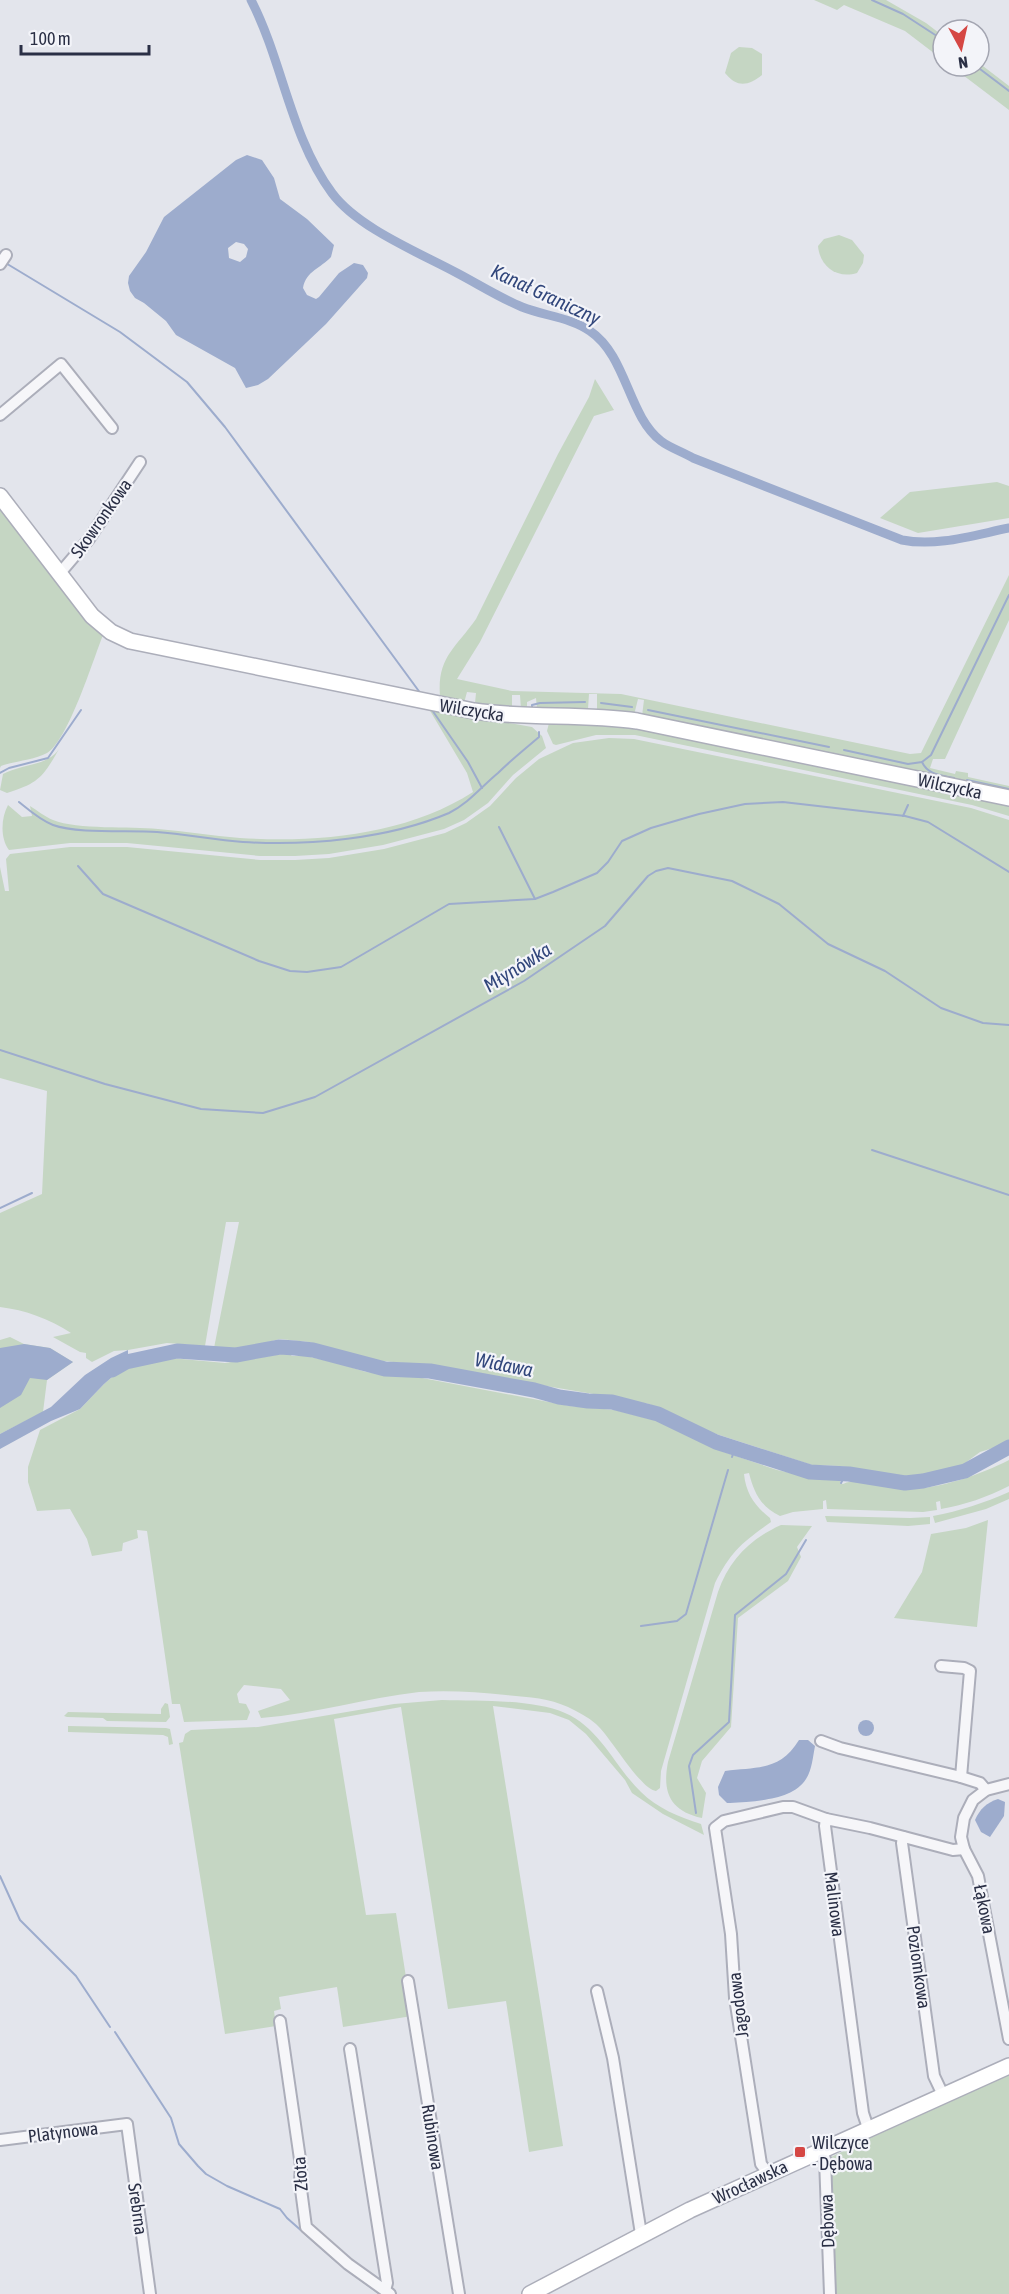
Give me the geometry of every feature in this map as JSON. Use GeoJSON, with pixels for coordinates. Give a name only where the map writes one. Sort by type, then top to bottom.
{"type":"FeatureCollection","features":[{"type":"Feature","properties":{"kind":"street"},"geometry":{"type":"LineString","coordinates":[[0,415],[61,364],[112,428]]}},
{"type":"Feature","properties":{"kind":"street","name":"Skowronkowa"},"geometry":{"type":"LineString","coordinates":[[60,573],[89,539],[140,462]]}},
{"type":"Feature","properties":{"kind":"street","name":"Wilczycka"},"geometry":{"type":"LineString","coordinates":[[0,496],[92,616],[102,626],[121,638],[436,705],[499,715],[593,716],[637,721],[1009,798]]}},
{"type":"Feature","properties":{"kind":"street"},"geometry":{"type":"LineString","coordinates":[[941,1666],[964,1668],[970,1671],[961,1777]]}},
{"type":"Feature","properties":{"kind":"street"},"geometry":{"type":"LineString","coordinates":[[826,1743],[961,1777],[980,1783],[986,1790],[1009,1784]]}},
{"type":"Feature","properties":{"kind":"street","name":"Łąkowa"},"geometry":{"type":"LineString","coordinates":[[986,1790],[973,1800],[967,1810],[961,1833],[964,1849],[978,1876],[1009,2039]]}},
{"type":"Feature","properties":{"kind":"street","name":"Jagodowa"},"geometry":{"type":"LineString","coordinates":[[768,2173],[761,2164],[735,1998],[731,1934],[715,1828],[724,1821],[783,1807],[793,1807],[826,1819]]}},
{"type":"Feature","properties":{"kind":"street"},"geometry":{"type":"LineString","coordinates":[[826,1819],[870,1827],[953,1850],[964,1849]]}},
{"type":"Feature","properties":{"kind":"street","name":"Malinowa"},"geometry":{"type":"LineString","coordinates":[[826,1819],[846,1992],[863,2113],[868,2128]]}},
{"type":"Feature","properties":{"kind":"street","name":"Poziomkowa"},"geometry":{"type":"LineString","coordinates":[[903,1837],[934,2076],[943,2095]]}},
{"type":"Feature","properties":{"kind":"street","name":"Rubinowa"},"geometry":{"type":"LineString","coordinates":[[408,1980],[459,2294]]}},
{"type":"Feature","properties":{"kind":"street"},"geometry":{"type":"LineString","coordinates":[[597,1991],[614,2058],[641,2234]]}},
{"type":"Feature","properties":{"kind":"street","name":"Złota"},"geometry":{"type":"LineString","coordinates":[[280,2021],[301,2166],[300,2182],[306,2227],[348,2264],[388,2292]]}},
{"type":"Feature","properties":{"kind":"street","name":"Złota"},"geometry":{"type":"LineString","coordinates":[[350,2049],[388,2292]]}},
{"type":"Feature","properties":{"kind":"street","name":"Wrocławska"},"geometry":{"type":"LineString","coordinates":[[530,2294],[641,2234],[768,2173],[1009,2066]]}},
{"type":"Feature","properties":{"kind":"street","name":"Platynowa"},"geometry":{"type":"LineString","coordinates":[[0,2140],[127,2124]]}},
{"type":"Feature","properties":{"kind":"street","name":"Srebrna"},"geometry":{"type":"LineString","coordinates":[[127,2124],[150,2294]]}},
{"type":"Feature","properties":{"kind":"street","name":"Dębowa"},"geometry":{"type":"LineString","coordinates":[[821,2149],[825,2159],[830,2294]]}},
{"type":"Feature","properties":{"kind":"green space"},"geometry":{"type":"Polygon","coordinates":[[[814,0],[886,0],[931,27],[931,51],[905,31],[844,5],[837,10],[814,0]]]}},
{"type":"Feature","properties":{"kind":"green space"},"geometry":{"type":"Polygon","coordinates":[[[739,47],[752,48],[762,54],[762,75],[743,84],[729,78],[725,73],[731,53],[739,47]]]}},
{"type":"Feature","properties":{"kind":"green space"},"geometry":{"type":"Polygon","coordinates":[[[991,72],[1009,86],[1009,110],[967,78],[991,78],[991,72]]]}},
{"type":"Feature","properties":{"kind":"green space"},"geometry":{"type":"Polygon","coordinates":[[[839,235],[852,240],[864,255],[863,263],[857,273],[836,273],[822,260],[818,246],[824,239],[839,235]]]}},
{"type":"Feature","properties":{"kind":"green space"},"geometry":{"type":"Polygon","coordinates":[[[595,379],[614,410],[594,416],[480,642],[457,679],[512,691],[621,694],[910,754],[921,753],[1009,575],[1009,620],[945,759],[933,759],[930,768],[955,774],[956,771],[968,773],[968,777],[1009,786],[1009,793],[642,716],[644,700],[638,699],[634,715],[597,711],[597,694],[589,694],[588,709],[585,712],[537,709],[536,698],[527,702],[527,712],[521,709],[520,695],[512,695],[512,708],[481,706],[475,703],[476,693],[467,692],[464,703],[440,697],[441,672],[449,654],[476,619],[589,397],[595,379]]]}},
{"type":"Feature","properties":{"kind":"green space"},"geometry":{"type":"Polygon","coordinates":[[[997,482],[1009,486],[1009,518],[918,533],[880,518],[910,492],[997,482]]]}},
{"type":"Feature","properties":{"kind":"green space"},"geometry":{"type":"Polygon","coordinates":[[[0,505],[103,635],[71,717],[55,746],[42,755],[6,764],[0,768],[0,505]]]}},
{"type":"Feature","properties":{"kind":"green space"},"geometry":{"type":"Polygon","coordinates":[[[429,709],[532,727],[542,736],[546,748],[513,775],[488,803],[464,820],[444,829],[383,845],[329,854],[260,856],[127,843],[70,843],[9,850],[4,840],[3,822],[8,805],[22,817],[32,816],[30,806],[53,820],[76,825],[146,828],[230,837],[300,839],[361,833],[390,827],[447,807],[473,792],[467,773],[429,709]]]}},
{"type":"Feature","properties":{"kind":"green space"},"geometry":{"type":"Polygon","coordinates":[[[549,723],[614,723],[1009,805],[1009,816],[972,805],[635,735],[596,735],[556,745],[553,744],[547,731],[549,723]]]}},
{"type":"Feature","properties":{"kind":"green space"},"geometry":{"type":"Polygon","coordinates":[[[609,738],[634,739],[971,808],[1009,820],[1009,1443],[980,1452],[961,1466],[916,1478],[840,1466],[812,1465],[707,1431],[649,1404],[424,1365],[373,1360],[309,1342],[280,1339],[240,1349],[214,1348],[239,1222],[226,1222],[205,1346],[167,1343],[114,1351],[92,1362],[86,1358],[86,1353],[53,1337],[71,1333],[55,1323],[19,1310],[0,1307],[0,1213],[42,1194],[47,1091],[0,1078],[0,867],[5,891],[9,891],[6,859],[10,854],[70,847],[127,847],[260,860],[295,860],[329,858],[384,849],[445,833],[466,823],[490,806],[516,778],[539,759],[573,743],[609,738]]]}},
{"type":"Feature","properties":{"kind":"green space"},"geometry":{"type":"Polygon","coordinates":[[[59,749],[39,778],[7,793],[0,790],[3,774],[48,759],[59,749]]]}},
{"type":"Feature","properties":{"kind":"green space"},"geometry":{"type":"Polygon","coordinates":[[[10,1337],[24,1344],[50,1348],[73,1362],[47,1380],[43,1412],[0,1434],[0,1340],[10,1337]]]}},
{"type":"Feature","properties":{"kind":"green space"},"geometry":{"type":"Polygon","coordinates":[[[288,1353],[292,1356],[306,1356],[366,1372],[417,1377],[570,1406],[615,1410],[665,1423],[724,1452],[777,1470],[809,1477],[841,1480],[840,1483],[843,1484],[857,1481],[901,1489],[942,1485],[985,1471],[1009,1460],[1009,1486],[976,1500],[941,1509],[940,1501],[936,1502],[937,1510],[923,1512],[827,1509],[826,1500],[823,1501],[823,1509],[793,1512],[780,1516],[763,1504],[753,1487],[749,1473],[744,1474],[752,1499],[771,1522],[738,1548],[715,1583],[661,1771],[660,1788],[656,1791],[642,1781],[593,1721],[568,1707],[538,1698],[473,1692],[419,1692],[261,1718],[258,1711],[290,1700],[281,1689],[244,1685],[237,1694],[239,1703],[246,1704],[250,1712],[247,1720],[184,1722],[180,1704],[172,1704],[147,1531],[137,1530],[138,1538],[123,1543],[122,1551],[92,1556],[87,1539],[70,1509],[37,1511],[28,1482],[28,1467],[40,1430],[80,1409],[104,1384],[119,1371],[128,1367],[171,1358],[225,1363],[288,1353]]]}},
{"type":"Feature","properties":{"kind":"green space"},"geometry":{"type":"Polygon","coordinates":[[[1009,1492],[1009,1499],[986,1509],[935,1523],[933,1516],[972,1506],[1009,1492]]]}},
{"type":"Feature","properties":{"kind":"green space"},"geometry":{"type":"Polygon","coordinates":[[[825,1516],[930,1517],[930,1524],[908,1526],[827,1522],[825,1516]]]}},
{"type":"Feature","properties":{"kind":"green space"},"geometry":{"type":"Polygon","coordinates":[[[988,1520],[977,1627],[894,1618],[922,1572],[931,1534],[966,1528],[988,1520]]]}},
{"type":"Feature","properties":{"kind":"green space"},"geometry":{"type":"Polygon","coordinates":[[[781,1525],[812,1526],[797,1547],[801,1557],[788,1581],[738,1618],[731,1727],[702,1761],[697,1778],[706,1793],[702,1818],[691,1815],[682,1811],[671,1799],[666,1773],[718,1592],[728,1570],[742,1552],[760,1537],[781,1525]]]}},
{"type":"Feature","properties":{"kind":"green space"},"geometry":{"type":"Polygon","coordinates":[[[442,1700],[522,1703],[552,1708],[565,1713],[588,1728],[598,1738],[647,1798],[669,1811],[701,1824],[704,1835],[663,1814],[632,1793],[625,1780],[586,1734],[569,1720],[550,1713],[493,1706],[563,2146],[529,2152],[506,2001],[448,2009],[401,1707],[334,1719],[366,1915],[396,1913],[412,2016],[343,2027],[337,1987],[279,1997],[281,2009],[274,2011],[276,2026],[225,2034],[179,1743],[183,1742],[185,1734],[191,1730],[258,1727],[394,1704],[442,1700]]]}},
{"type":"Feature","properties":{"kind":"green space"},"geometry":{"type":"Polygon","coordinates":[[[165,1703],[168,1704],[170,1717],[166,1722],[107,1721],[103,1718],[64,1716],[68,1712],[161,1714],[165,1703]]]}},
{"type":"Feature","properties":{"kind":"green space"},"geometry":{"type":"Polygon","coordinates":[[[68,1726],[166,1728],[170,1729],[173,1744],[169,1745],[168,1737],[163,1735],[68,1732],[68,1726]]]}},
{"type":"Feature","properties":{"kind":"green space"},"geometry":{"type":"Polygon","coordinates":[[[1009,2071],[1009,2294],[834,2294],[829,2158],[1009,2071]]]}},
{"type":"Feature","properties":{"kind":"water"},"geometry":{"type":"Polygon","coordinates":[[[247,155],[262,160],[274,178],[280,199],[307,219],[334,245],[331,257],[307,278],[303,288],[307,295],[316,299],[319,297],[339,273],[354,263],[363,265],[368,273],[367,278],[326,324],[268,379],[246,388],[235,368],[176,335],[166,321],[135,298],[128,283],[129,276],[146,252],[164,217],[236,160],[247,155]],[[236,242],[228,248],[229,258],[240,262],[246,257],[248,249],[244,244],[236,242]]]}},
{"type":"Feature","properties":{"kind":"water"},"geometry":{"type":"Polygon","coordinates":[[[24,1344],[50,1348],[73,1362],[47,1380],[30,1378],[21,1395],[0,1408],[0,1348],[24,1344]]]}},
{"type":"Feature","properties":{"kind":"water"},"geometry":{"type":"Polygon","coordinates":[[[128,1350],[128,1367],[119,1371],[104,1384],[80,1409],[51,1421],[0,1449],[0,1434],[51,1407],[85,1375],[128,1350]]]}},
{"type":"Feature","properties":{"kind":"water"},"geometry":{"type":"Polygon","coordinates":[[[866,1720],[872,1722],[874,1728],[872,1734],[866,1736],[860,1734],[858,1728],[860,1722],[866,1720]]]}},
{"type":"Feature","properties":{"kind":"water"},"geometry":{"type":"Polygon","coordinates":[[[799,1740],[808,1740],[815,1746],[806,1779],[792,1792],[761,1800],[727,1803],[719,1795],[718,1787],[725,1771],[767,1766],[784,1757],[799,1740]]]}},
{"type":"Feature","properties":{"kind":"water"},"geometry":{"type":"Polygon","coordinates":[[[998,1799],[1005,1802],[1004,1816],[990,1837],[981,1832],[975,1820],[984,1807],[998,1799]]]}},
{"type":"Feature","properties":{"kind":"waterway","name":"Kanał Graniczny"},"geometry":{"type":"LineString","coordinates":[[251,0],[271,48],[306,148],[332,193],[343,206],[390,238],[506,299],[530,310],[582,326],[590,331],[612,355],[641,417],[661,441],[693,458],[902,540],[942,541],[1009,528]]}},
{"type":"Feature","properties":{"kind":"waterway"},"geometry":{"type":"LineString","coordinates":[[872,0],[903,14],[931,32]]}},
{"type":"Feature","properties":{"kind":"waterway"},"geometry":{"type":"LineString","coordinates":[[991,77],[1009,91]]}},
{"type":"Feature","properties":{"kind":"waterway"},"geometry":{"type":"LineString","coordinates":[[4,262],[120,332],[187,382],[225,427],[421,694]]}},
{"type":"Feature","properties":{"kind":"waterway"},"geometry":{"type":"LineString","coordinates":[[844,750],[908,764],[922,762],[931,755],[1009,595]]}},
{"type":"Feature","properties":{"kind":"waterway"},"geometry":{"type":"LineString","coordinates":[[532,709],[532,705],[540,703],[585,702]]}},
{"type":"Feature","properties":{"kind":"waterway"},"geometry":{"type":"LineString","coordinates":[[601,703],[632,707]]}},
{"type":"Feature","properties":{"kind":"waterway"},"geometry":{"type":"LineString","coordinates":[[0,773],[9,768],[48,758],[81,710]]}},
{"type":"Feature","properties":{"kind":"waterway"},"geometry":{"type":"LineString","coordinates":[[432,710],[468,762],[482,788]]}},
{"type":"Feature","properties":{"kind":"waterway"},"geometry":{"type":"LineString","coordinates":[[648,710],[829,747]]}},
{"type":"Feature","properties":{"kind":"waterway"},"geometry":{"type":"LineString","coordinates":[[19,802],[48,823],[76,830],[157,832],[268,843],[348,839],[400,829],[449,813],[469,800],[539,737],[539,732]]}},
{"type":"Feature","properties":{"kind":"waterway"},"geometry":{"type":"LineString","coordinates":[[922,762],[931,772],[954,778]]}},
{"type":"Feature","properties":{"kind":"waterway"},"geometry":{"type":"LineString","coordinates":[[967,780],[1009,789]]}},
{"type":"Feature","properties":{"kind":"waterway"},"geometry":{"type":"LineString","coordinates":[[78,866],[103,894],[259,961],[290,971],[307,972],[341,967],[449,904],[535,899],[597,873],[608,862],[622,841],[651,828],[745,804],[783,802],[905,816],[928,822],[1009,872]]}},
{"type":"Feature","properties":{"kind":"waterway"},"geometry":{"type":"LineString","coordinates":[[903,816],[908,805]]}},
{"type":"Feature","properties":{"kind":"waterway"},"geometry":{"type":"LineString","coordinates":[[499,827],[535,899]]}},
{"type":"Feature","properties":{"kind":"waterway","name":"Młynówka"},"geometry":{"type":"LineString","coordinates":[[0,1050],[105,1084],[201,1109],[263,1113],[315,1097],[524,981],[605,926],[648,876],[668,868],[732,881],[779,904],[828,944],[885,971],[941,1008],[983,1023],[1009,1025]]}},
{"type":"Feature","properties":{"kind":"waterway"},"geometry":{"type":"LineString","coordinates":[[872,1150],[1009,1195]]}},
{"type":"Feature","properties":{"kind":"waterway"},"geometry":{"type":"LineString","coordinates":[[0,1208],[32,1193]]}},
{"type":"Feature","properties":{"kind":"waterway","name":"Widawa"},"geometry":{"type":"LineString","coordinates":[[112,1370],[126,1362],[177,1351],[236,1355],[280,1347],[313,1350],[385,1369],[430,1371],[534,1390],[559,1397],[612,1402],[658,1414],[716,1442],[810,1472],[849,1474],[905,1483],[965,1471],[1009,1447]]}},
{"type":"Feature","properties":{"kind":"waterway"},"geometry":{"type":"LineString","coordinates":[[732,1457],[735,1448]]}},
{"type":"Feature","properties":{"kind":"waterway"},"geometry":{"type":"LineString","coordinates":[[641,1626],[677,1621],[686,1614],[728,1470]]}},
{"type":"Feature","properties":{"kind":"waterway"},"geometry":{"type":"LineString","coordinates":[[841,1483],[846,1474]]}},
{"type":"Feature","properties":{"kind":"waterway"},"geometry":{"type":"LineString","coordinates":[[696,1813],[689,1766],[693,1755],[729,1722],[735,1615],[786,1574],[806,1540]]}},
{"type":"Feature","properties":{"kind":"waterway"},"geometry":{"type":"LineString","coordinates":[[0,1876],[20,1920],[76,1976],[110,2027]]}},
{"type":"Feature","properties":{"kind":"waterway"},"geometry":{"type":"LineString","coordinates":[[115,2032],[171,2118],[179,2144],[198,2166],[206,2174],[227,2186],[280,2209],[287,2218],[337,2262]]}},
{"type":"Feature","properties":{"kind":"waterway"},"geometry":{"type":"LineString","coordinates":[[346,2269],[380,2294]]}},
{"type":"Feature","properties":{"kind":"place","name":"Wilczyce - Dębowa"},"geometry":{"type":"Point","coordinates":[800,2152]}}]}
